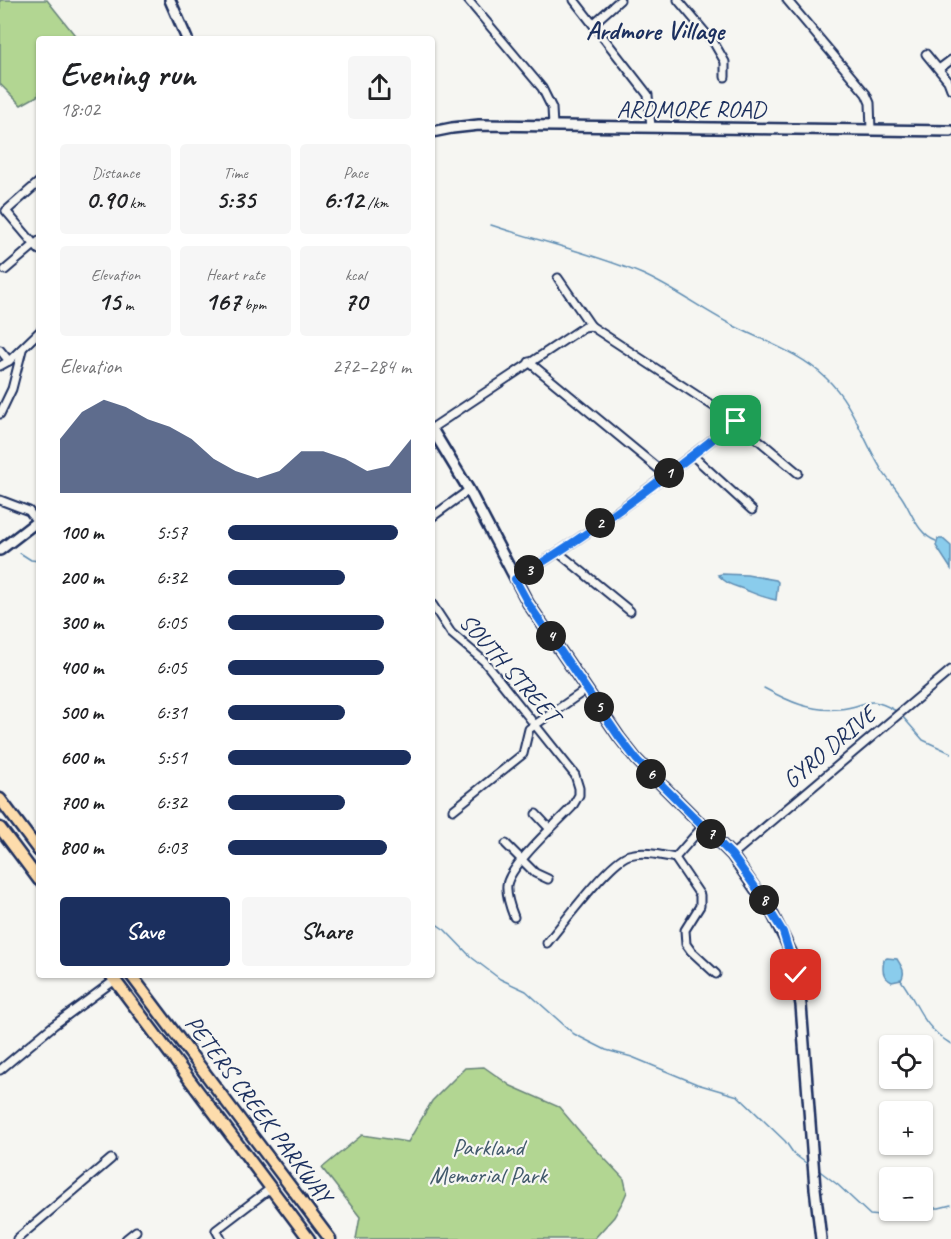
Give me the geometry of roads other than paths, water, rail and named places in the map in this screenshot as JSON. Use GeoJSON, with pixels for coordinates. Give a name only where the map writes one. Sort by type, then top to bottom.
{"type":"FeatureCollection","features":[{"type":"Feature","properties":{"kind":"main road"},"geometry":{"type":"LineString","coordinates":[[170,0],[186,36]]}},
{"type":"Feature","properties":{"kind":"main road","name":"ARDMORE ROAD"},"geometry":{"type":"LineString","coordinates":[[435,131],[479,125],[950,132]]}},
{"type":"Feature","properties":{"kind":"main road"},"geometry":{"type":"LineString","coordinates":[[435,433],[469,490],[528,603],[619,737],[637,760],[732,855],[783,932],[796,975],[801,1005],[821,1239]]}},
{"type":"Feature","properties":{"kind":"main road"},"geometry":{"type":"LineString","coordinates":[[0,550],[36,523]]}},
{"type":"Feature","properties":{"kind":"main road"},"geometry":{"type":"LineString","coordinates":[[0,799],[36,847]]}},
{"type":"Feature","properties":{"kind":"main road"},"geometry":{"type":"LineString","coordinates":[[0,828],[36,876]]}},
{"type":"Feature","properties":{"kind":"main road","name":"PETERS CREEK PARKWAY"},"geometry":{"type":"LineString","coordinates":[[113,978],[309,1239]]}},
{"type":"Feature","properties":{"kind":"main road"},"geometry":{"type":"LineString","coordinates":[[126,978],[167,1029],[176,1032]]}},
{"type":"Feature","properties":{"kind":"main road","name":"PETERS CREEK PARKWAY"},"geometry":{"type":"LineString","coordinates":[[133,978],[330,1239]]}},
{"type":"Feature","properties":{"kind":"street"},"geometry":{"type":"LineString","coordinates":[[468,0],[542,88],[552,108],[553,126]]}},
{"type":"Feature","properties":{"kind":"street"},"geometry":{"type":"LineString","coordinates":[[574,0],[648,95],[651,128]]}},
{"type":"Feature","properties":{"kind":"street"},"geometry":{"type":"LineString","coordinates":[[594,23],[620,0]]}},
{"type":"Feature","properties":{"kind":"street"},"geometry":{"type":"LineString","coordinates":[[678,0],[714,43],[725,62],[725,77]]}},
{"type":"Feature","properties":{"kind":"street"},"geometry":{"type":"LineString","coordinates":[[787,0],[866,94],[870,103],[872,130]]}},
{"type":"Feature","properties":{"kind":"street"},"geometry":{"type":"LineString","coordinates":[[926,54],[939,69],[951,89]]}},
{"type":"Feature","properties":{"kind":"street"},"geometry":{"type":"LineString","coordinates":[[939,69],[951,60]]}},
{"type":"Feature","properties":{"kind":"street"},"geometry":{"type":"LineString","coordinates":[[36,186],[6,211],[36,243]]}},
{"type":"Feature","properties":{"kind":"street"},"geometry":{"type":"LineString","coordinates":[[5,270],[36,247]]}},
{"type":"Feature","properties":{"kind":"street"},"geometry":{"type":"LineString","coordinates":[[558,278],[591,326],[736,421],[798,473]]}},
{"type":"Feature","properties":{"kind":"street"},"geometry":{"type":"LineString","coordinates":[[435,426],[584,327],[591,326]]}},
{"type":"Feature","properties":{"kind":"street"},"geometry":{"type":"LineString","coordinates":[[0,366],[22,350],[36,335]]}},
{"type":"Feature","properties":{"kind":"street"},"geometry":{"type":"LineString","coordinates":[[0,350],[9,361]]}},
{"type":"Feature","properties":{"kind":"street"},"geometry":{"type":"LineString","coordinates":[[0,414],[12,389],[22,350]]}},
{"type":"Feature","properties":{"kind":"street"},"geometry":{"type":"LineString","coordinates":[[530,362],[666,475]]}},
{"type":"Feature","properties":{"kind":"street"},"geometry":{"type":"LineString","coordinates":[[515,579],[559,553],[736,421]]}},
{"type":"Feature","properties":{"kind":"street"},"geometry":{"type":"LineString","coordinates":[[692,455],[752,510]]}},
{"type":"Feature","properties":{"kind":"street"},"geometry":{"type":"LineString","coordinates":[[435,514],[469,490]]}},
{"type":"Feature","properties":{"kind":"street"},"geometry":{"type":"LineString","coordinates":[[0,500],[29,511],[36,519]]}},
{"type":"Feature","properties":{"kind":"street"},"geometry":{"type":"LineString","coordinates":[[559,553],[630,611]]}},
{"type":"Feature","properties":{"kind":"street","name":"SOUTH STREET"},"geometry":{"type":"LineString","coordinates":[[435,609],[451,633],[484,661],[575,775],[579,795],[572,807],[550,829]]}},
{"type":"Feature","properties":{"kind":"street","name":"GYRO DRIVE"},"geometry":{"type":"LineString","coordinates":[[732,855],[951,670]]}},
{"type":"Feature","properties":{"kind":"street"},"geometry":{"type":"LineString","coordinates":[[453,810],[523,754],[529,729],[587,688]]}},
{"type":"Feature","properties":{"kind":"street"},"geometry":{"type":"LineString","coordinates":[[514,917],[508,900],[507,886],[512,872],[550,829],[536,814]]}},
{"type":"Feature","properties":{"kind":"street"},"geometry":{"type":"LineString","coordinates":[[675,858],[703,826]]}},
{"type":"Feature","properties":{"kind":"street"},"geometry":{"type":"LineString","coordinates":[[506,844],[535,873],[548,879]]}},
{"type":"Feature","properties":{"kind":"street"},"geometry":{"type":"LineString","coordinates":[[547,943],[604,875],[626,855],[646,853],[675,858],[700,895],[700,906],[685,930],[686,944],[716,974]]}},
{"type":"Feature","properties":{"kind":"street"},"geometry":{"type":"LineString","coordinates":[[0,1070],[113,978]]}},
{"type":"Feature","properties":{"kind":"street"},"geometry":{"type":"LineString","coordinates":[[17,1239],[111,1159]]}},
{"type":"Feature","properties":{"kind":"street"},"geometry":{"type":"LineString","coordinates":[[222,1239],[216,1230],[271,1188]]}},
{"type":"Feature","properties":{"kind":"street"},"geometry":{"type":"LineString","coordinates":[[126,1239],[136,1231]]}},
{"type":"Feature","properties":{"kind":"water"},"geometry":{"type":"Polygon","coordinates":[[[938,539],[943,539],[951,546],[951,569],[936,546],[938,539]]]}},
{"type":"Feature","properties":{"kind":"water"},"geometry":{"type":"Polygon","coordinates":[[[718,575],[776,580],[778,582],[776,600],[729,584],[718,575]]]}},
{"type":"Feature","properties":{"kind":"water"},"geometry":{"type":"Polygon","coordinates":[[[887,958],[897,959],[903,972],[901,980],[892,982],[885,975],[883,964],[887,958]]]}},
{"type":"Feature","properties":{"kind":"waterway"},"geometry":{"type":"LineString","coordinates":[[491,225],[605,260],[642,274],[724,321],[783,349],[816,369],[843,398],[882,471],[903,499],[920,529],[936,541]]}},
{"type":"Feature","properties":{"kind":"waterway"},"geometry":{"type":"LineString","coordinates":[[20,553],[36,561]]}},
{"type":"Feature","properties":{"kind":"waterway"},"geometry":{"type":"LineString","coordinates":[[764,688],[791,701],[819,709],[849,708],[872,702],[896,711]]}},
{"type":"Feature","properties":{"kind":"waterway"},"geometry":{"type":"LineString","coordinates":[[902,716],[923,740],[951,753]]}},
{"type":"Feature","properties":{"kind":"waterway"},"geometry":{"type":"LineString","coordinates":[[435,923],[445,930],[471,957],[500,979],[526,991],[574,1034],[606,1050],[632,1057],[697,1084],[738,1096],[785,1141],[794,1154],[810,1166]]}},
{"type":"Feature","properties":{"kind":"waterway"},"geometry":{"type":"LineString","coordinates":[[900,979],[926,1022],[951,1044]]}},
{"type":"Feature","properties":{"kind":"waterway"},"geometry":{"type":"LineString","coordinates":[[817,1169],[870,1215],[879,1216]]}},
{"type":"Feature","properties":{"kind":"waterway"},"geometry":{"type":"LineString","coordinates":[[933,1208],[951,1205]]}},
{"type":"Feature","properties":{"kind":"district","name":"Ardmore Village"},"geometry":{"type":"Point","coordinates":[655,30]}},
{"type":"Feature","properties":{"kind":"park label","name":"Parkland Memorial Park"},"geometry":{"type":"Point","coordinates":[488,1161]}}]}
